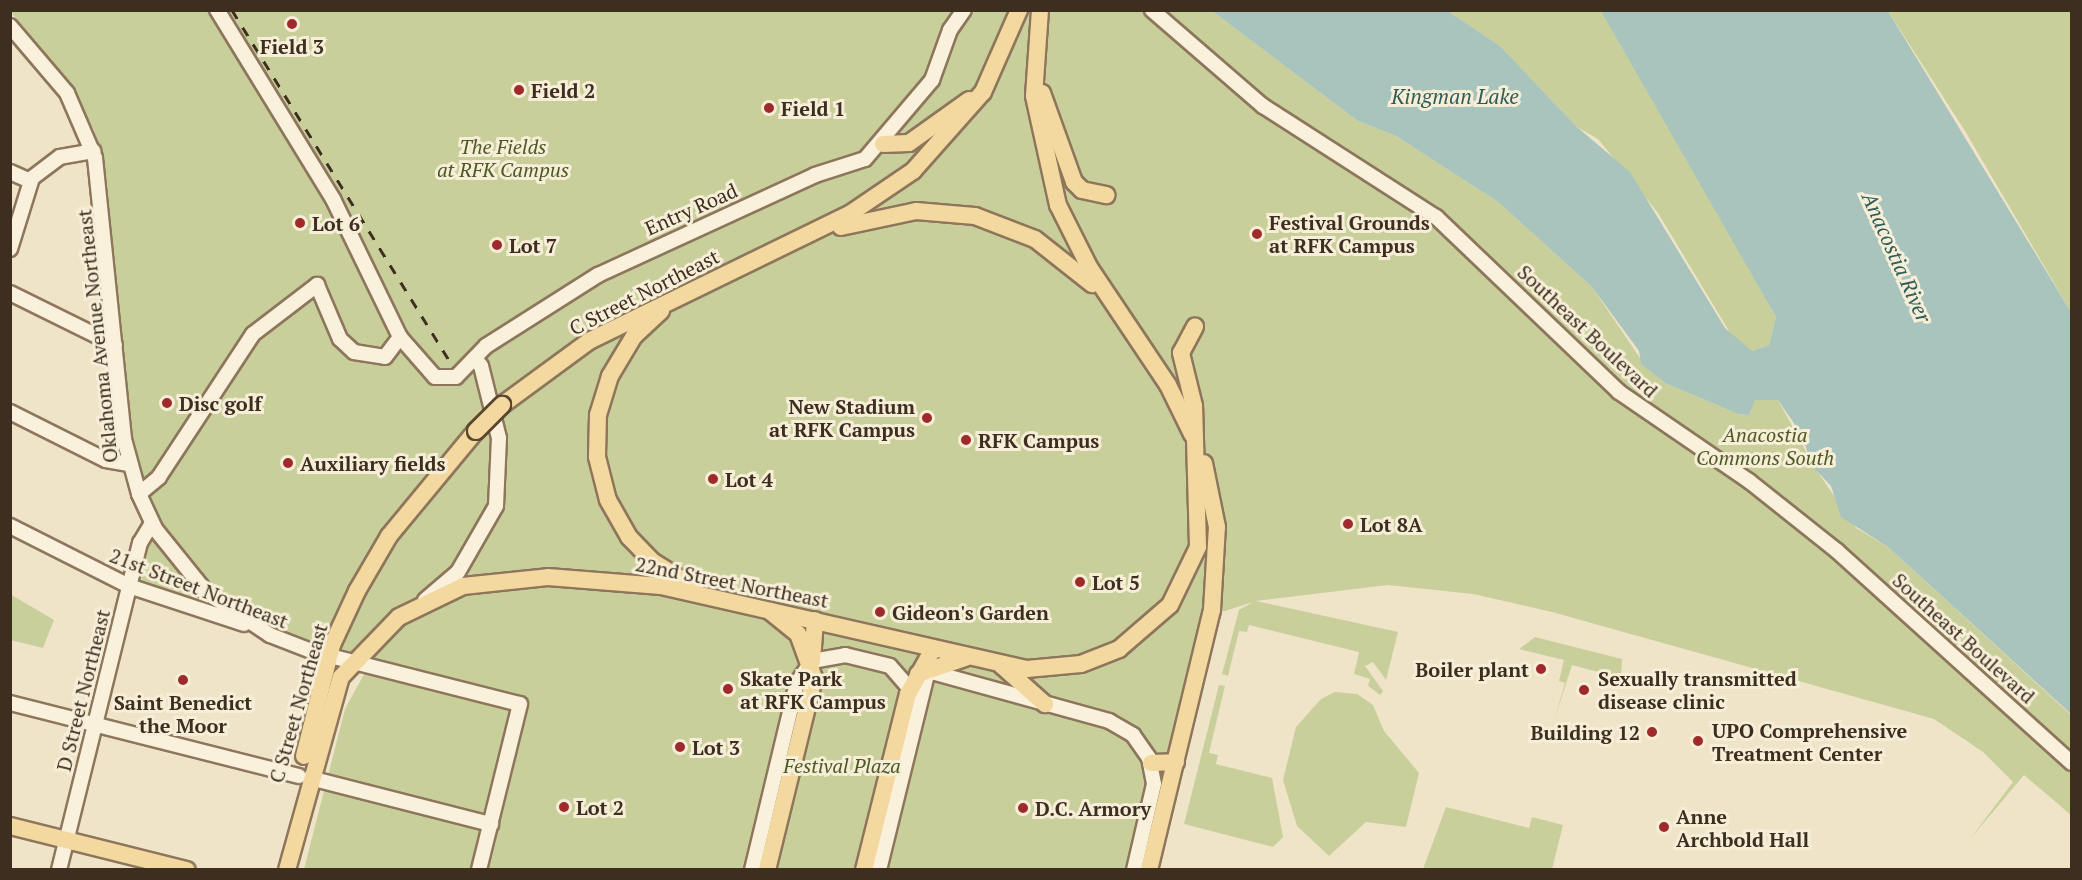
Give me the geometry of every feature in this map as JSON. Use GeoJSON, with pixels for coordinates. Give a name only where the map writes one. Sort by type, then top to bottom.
{"type":"FeatureCollection","features":[{"type":"Feature","properties":{"kind":"main road","name":"C Street Northeast"},"geometry":{"type":"LineString","coordinates":[[287,870],[329,656],[389,536],[476,431],[502,405],[611,328],[667,304],[687,292],[793,243],[913,171],[963,120],[998,64],[1020,10]]}},
{"type":"Feature","properties":{"kind":"main road"},"geometry":{"type":"LineString","coordinates":[[1040,10],[1035,40],[1034,96],[1045,167],[1070,231],[1114,306],[1168,385],[1194,438],[1218,554],[1212,610],[1176,762],[1147,848],[1149,870]]}},
{"type":"Feature","properties":{"kind":"main road"},"geometry":{"type":"LineString","coordinates":[[1035,40],[1044,101],[1074,182],[1082,190],[1106,195]]}},
{"type":"Feature","properties":{"kind":"main road"},"geometry":{"type":"LineString","coordinates":[[883,144],[909,143],[933,130],[975,93],[998,64]]}},
{"type":"Feature","properties":{"kind":"main road"},"geometry":{"type":"LineString","coordinates":[[793,243],[893,214],[975,216],[1048,248],[1114,306]]}},
{"type":"Feature","properties":{"kind":"main road"},"geometry":{"type":"LineString","coordinates":[[661,586],[645,555],[612,509],[597,456],[602,397],[625,348],[667,304]]}},
{"type":"Feature","properties":{"kind":"main road"},"geometry":{"type":"LineString","coordinates":[[1194,438],[1194,406],[1181,352],[1195,327]]}},
{"type":"Feature","properties":{"kind":"main road","name":"22nd Street Northeast"},"geometry":{"type":"LineString","coordinates":[[352,662],[399,617],[424,601],[463,586],[521,577],[661,586],[709,595],[1000,665],[1050,669],[1109,654],[1151,626],[1187,577],[1199,538],[1206,491]]}},
{"type":"Feature","properties":{"kind":"main road"},"geometry":{"type":"LineString","coordinates":[[645,555],[709,595]]}},
{"type":"Feature","properties":{"kind":"main road"},"geometry":{"type":"LineString","coordinates":[[765,609],[795,630],[812,662]]}},
{"type":"Feature","properties":{"kind":"main road"},"geometry":{"type":"LineString","coordinates":[[767,870],[814,683],[812,662],[816,620]]}},
{"type":"Feature","properties":{"kind":"main road"},"geometry":{"type":"LineString","coordinates":[[864,870],[890,766],[919,678],[933,649]]}},
{"type":"Feature","properties":{"kind":"main road"},"geometry":{"type":"LineString","coordinates":[[919,678],[967,657]]}},
{"type":"Feature","properties":{"kind":"main road","name":"C Street Northeast"},"geometry":{"type":"LineString","coordinates":[[275,870],[304,777],[335,692],[352,662]]}},
{"type":"Feature","properties":{"kind":"main road"},"geometry":{"type":"LineString","coordinates":[[1000,665],[1046,704]]}},
{"type":"Feature","properties":{"kind":"main road"},"geometry":{"type":"LineString","coordinates":[[1151,763],[1176,762]]}},
{"type":"Feature","properties":{"kind":"main road"},"geometry":{"type":"LineString","coordinates":[[890,766],[899,785]]}},
{"type":"Feature","properties":{"kind":"main road"},"geometry":{"type":"LineString","coordinates":[[763,823],[773,845]]}},
{"type":"Feature","properties":{"kind":"main road"},"geometry":{"type":"LineString","coordinates":[[10,826],[187,870]]}},
{"type":"Feature","properties":{"kind":"street","name":"Entry Road"},"geometry":{"type":"LineString","coordinates":[[217,10],[333,199],[400,337],[435,377],[456,377],[475,358],[605,271],[814,175],[865,159],[883,144],[932,80],[950,30],[964,10]]}},
{"type":"Feature","properties":{"kind":"street","name":"Southeast Boulevard"},"geometry":{"type":"LineString","coordinates":[[1152,10],[1263,106],[1436,217],[1619,392],[1749,481],[1837,551],[2072,763]]}},
{"type":"Feature","properties":{"kind":"street","name":"Oklahoma Avenue Northeast"},"geometry":{"type":"LineString","coordinates":[[10,26],[67,93],[93,151],[129,464],[139,494],[152,523],[189,575],[249,624]]}},
{"type":"Feature","properties":{"kind":"street"},"geometry":{"type":"LineString","coordinates":[[10,249],[30,181],[53,160],[93,151]]}},
{"type":"Feature","properties":{"kind":"street"},"geometry":{"type":"LineString","coordinates":[[10,172],[30,181]]}},
{"type":"Feature","properties":{"kind":"street"},"geometry":{"type":"LineString","coordinates":[[139,494],[159,477],[253,334],[317,285],[340,339],[354,352],[384,357],[400,337]]}},
{"type":"Feature","properties":{"kind":"street"},"geometry":{"type":"LineString","coordinates":[[10,293],[115,345]]}},
{"type":"Feature","properties":{"kind":"street"},"geometry":{"type":"LineString","coordinates":[[424,601],[458,573],[496,506],[499,438],[482,366],[475,358]]}},
{"type":"Feature","properties":{"kind":"street"},"geometry":{"type":"LineString","coordinates":[[10,412],[106,460],[129,464]]}},
{"type":"Feature","properties":{"kind":"street","name":"D Street Northeast"},"geometry":{"type":"LineString","coordinates":[[59,870],[141,539],[152,523]]}},
{"type":"Feature","properties":{"kind":"street","name":"21st Street Northeast"},"geometry":{"type":"LineString","coordinates":[[10,526],[129,586],[249,624],[329,656],[520,704],[491,824]]}},
{"type":"Feature","properties":{"kind":"street"},"geometry":{"type":"LineString","coordinates":[[752,870],[797,683],[812,662],[842,655],[869,660],[919,678],[1046,704],[1122,726],[1138,740],[1151,763],[1153,790],[1147,848],[1134,870]]}},
{"type":"Feature","properties":{"kind":"street"},"geometry":{"type":"LineString","coordinates":[[879,870],[899,785],[919,678]]}},
{"type":"Feature","properties":{"kind":"street"},"geometry":{"type":"LineString","coordinates":[[10,703],[491,824],[479,870]]}},
{"type":"Feature","properties":{"kind":"green space","name":"RFK Campus"},"geometry":{"type":"Polygon","coordinates":[[[10,11],[1212,11],[1358,121],[1396,136],[1498,202],[1592,287],[1640,358],[1667,384],[1738,414],[1749,415],[1754,400],[1778,400],[1815,468],[1856,528],[1888,547],[2071,715],[2071,815],[2024,775],[1970,839],[2013,782],[1983,752],[1934,719],[1552,612],[1473,594],[1388,585],[1256,601],[1398,632],[1386,680],[1373,662],[1365,666],[1383,691],[1380,695],[1368,686],[1370,679],[1354,674],[1359,652],[1249,625],[1247,632],[1239,631],[1228,676],[1222,674],[1239,610],[1253,602],[1203,618],[1142,869],[304,869],[345,709],[373,658],[290,635],[249,615],[199,575],[164,529],[129,446],[107,180],[94,130],[68,83],[10,11]]]}},
{"type":"Feature","properties":{"kind":"green space"},"geometry":{"type":"Polygon","coordinates":[[[1448,11],[1677,11],[1716,209],[1776,317],[1769,345],[1752,351],[1735,341],[1658,213],[1598,139],[1577,127],[1500,46],[1448,11]]]}},
{"type":"Feature","properties":{"kind":"green space"},"geometry":{"type":"Polygon","coordinates":[[[1888,11],[2071,11],[2071,312],[1965,131],[1888,11]]]}},
{"type":"Feature","properties":{"kind":"green space"},"geometry":{"type":"Polygon","coordinates":[[[147,541],[153,541],[209,606],[141,582],[147,541]]]}},
{"type":"Feature","properties":{"kind":"green space"},"geometry":{"type":"Polygon","coordinates":[[[10,594],[54,620],[43,648],[11,640],[10,594]]]}},
{"type":"Feature","properties":{"kind":"green space"},"geometry":{"type":"Polygon","coordinates":[[[1535,637],[1622,659],[1621,678],[1572,665],[1554,721],[1565,683],[1559,681],[1564,660],[1519,649],[1535,637]]]}},
{"type":"Feature","properties":{"kind":"green space"},"geometry":{"type":"Polygon","coordinates":[[[1219,685],[1225,686],[1209,753],[1218,755],[1216,764],[1272,778],[1283,837],[1273,847],[1184,824],[1219,685]]]}},
{"type":"Feature","properties":{"kind":"green space"},"geometry":{"type":"Polygon","coordinates":[[[1335,692],[1357,694],[1373,705],[1384,731],[1419,773],[1406,827],[1366,822],[1329,856],[1297,826],[1283,780],[1296,727],[1321,699],[1335,692]]]}},
{"type":"Feature","properties":{"kind":"green space"},"geometry":{"type":"Polygon","coordinates":[[[1446,807],[1529,828],[1532,817],[1563,825],[1552,869],[1423,869],[1446,807]]]}},
{"type":"Feature","properties":{"kind":"water"},"geometry":{"type":"Polygon","coordinates":[[[1212,11],[1448,11],[1500,46],[1577,127],[1630,172],[1725,328],[1752,351],[1769,345],[1776,317],[1601,11],[1888,11],[2071,312],[2071,714],[1888,547],[1841,517],[1831,486],[1812,466],[1802,435],[1778,400],[1755,400],[1749,415],[1738,414],[1667,384],[1641,364],[1639,351],[1592,287],[1498,202],[1396,136],[1358,121],[1212,11]]]}},
{"type":"Feature","properties":{"kind":"railway"},"geometry":{"type":"LineString","coordinates":[[232,10],[453,367]]}},
{"type":"Feature","properties":{"kind":"place","name":"Field 3"},"geometry":{"type":"Point","coordinates":[292,24]}},
{"type":"Feature","properties":{"kind":"place","name":"Field 2"},"geometry":{"type":"Point","coordinates":[519,90]}},
{"type":"Feature","properties":{"kind":"place","name":"Field 1"},"geometry":{"type":"Point","coordinates":[769,108]}},
{"type":"Feature","properties":{"kind":"place","name":"Lot 6"},"geometry":{"type":"Point","coordinates":[300,223]}},
{"type":"Feature","properties":{"kind":"place","name":"Festival Grounds at RFK Campus"},"geometry":{"type":"Point","coordinates":[1257,234]}},
{"type":"Feature","properties":{"kind":"place","name":"Lot 7"},"geometry":{"type":"Point","coordinates":[497,245]}},
{"type":"Feature","properties":{"kind":"place","name":"Disc golf"},"geometry":{"type":"Point","coordinates":[167,403]}},
{"type":"Feature","properties":{"kind":"place","name":"New Stadium at RFK Campus"},"geometry":{"type":"Point","coordinates":[927,418]}},
{"type":"Feature","properties":{"kind":"place","name":"RFK Campus"},"geometry":{"type":"Point","coordinates":[966,440]}},
{"type":"Feature","properties":{"kind":"place","name":"Auxiliary fields"},"geometry":{"type":"Point","coordinates":[288,463]}},
{"type":"Feature","properties":{"kind":"place","name":"Lot 4"},"geometry":{"type":"Point","coordinates":[713,479]}},
{"type":"Feature","properties":{"kind":"place","name":"Lot 8A"},"geometry":{"type":"Point","coordinates":[1348,524]}},
{"type":"Feature","properties":{"kind":"place","name":"Lot 5"},"geometry":{"type":"Point","coordinates":[1080,582]}},
{"type":"Feature","properties":{"kind":"place","name":"Gideon's Garden"},"geometry":{"type":"Point","coordinates":[880,612]}},
{"type":"Feature","properties":{"kind":"place","name":"Boiler plant"},"geometry":{"type":"Point","coordinates":[1541,669]}},
{"type":"Feature","properties":{"kind":"place","name":"Saint Benedict the Moor"},"geometry":{"type":"Point","coordinates":[183,680]}},
{"type":"Feature","properties":{"kind":"place","name":"Skate Park at RFK Campus"},"geometry":{"type":"Point","coordinates":[728,689]}},
{"type":"Feature","properties":{"kind":"place","name":"Sexually transmitted disease clinic"},"geometry":{"type":"Point","coordinates":[1584,690]}},
{"type":"Feature","properties":{"kind":"place","name":"Building 12"},"geometry":{"type":"Point","coordinates":[1652,732]}},
{"type":"Feature","properties":{"kind":"place","name":"UPO Comprehensive Treatment Center"},"geometry":{"type":"Point","coordinates":[1698,741]}},
{"type":"Feature","properties":{"kind":"place","name":"Lot 3"},"geometry":{"type":"Point","coordinates":[680,747]}},
{"type":"Feature","properties":{"kind":"place","name":"Lot 2"},"geometry":{"type":"Point","coordinates":[564,807]}},
{"type":"Feature","properties":{"kind":"place","name":"D.C. Armory"},"geometry":{"type":"Point","coordinates":[1023,808]}},
{"type":"Feature","properties":{"kind":"place","name":"Anne Archbold Hall"},"geometry":{"type":"Point","coordinates":[1664,827]}},
{"type":"Feature","properties":{"kind":"water label","name":"Kingman Lake"},"geometry":{"type":"Point","coordinates":[1455,96]}},
{"type":"Feature","properties":{"kind":"water label","name":"Anacostia River"},"geometry":{"type":"Point","coordinates":[1897,257]}},
{"type":"Feature","properties":{"kind":"park label","name":"The Fields at RFK Campus"},"geometry":{"type":"Point","coordinates":[503,158]}},
{"type":"Feature","properties":{"kind":"park label","name":"Anacostia Commons South"},"geometry":{"type":"Point","coordinates":[1765,446]}},
{"type":"Feature","properties":{"kind":"park label","name":"Festival Plaza"},"geometry":{"type":"Point","coordinates":[842,765]}}]}
